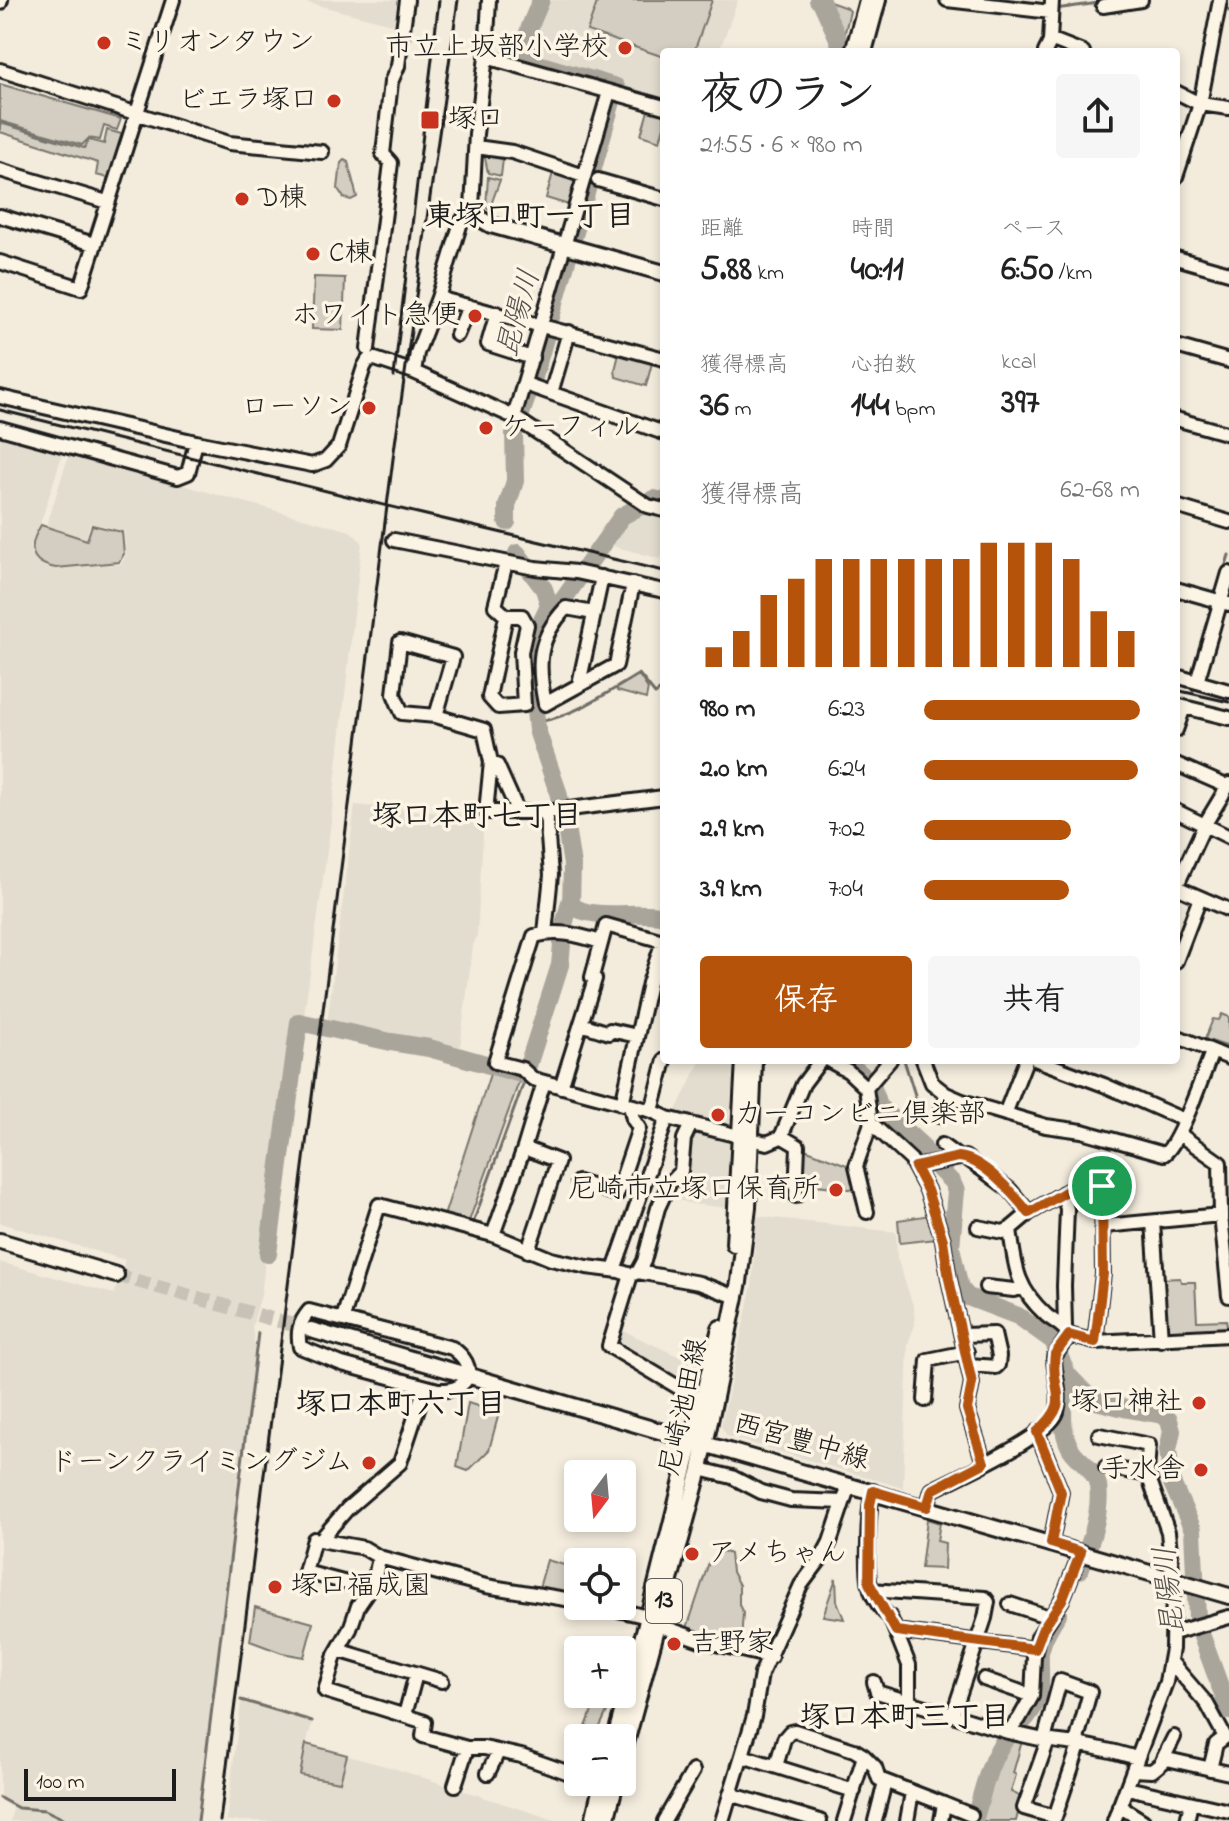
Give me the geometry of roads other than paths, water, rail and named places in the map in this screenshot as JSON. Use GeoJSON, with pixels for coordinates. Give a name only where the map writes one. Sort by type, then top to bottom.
{"type":"FeatureCollection","features":[{"type":"Feature","properties":{"kind":"main road"},"geometry":{"type":"LineString","coordinates":[[854,48],[868,2]]}},
{"type":"Feature","properties":{"kind":"main road"},"geometry":{"type":"LineString","coordinates":[[864,48],[868,2]]}},
{"type":"Feature","properties":{"kind":"main road"},"geometry":{"type":"LineString","coordinates":[[472,208],[479,218],[491,225],[660,272]]}},
{"type":"Feature","properties":{"kind":"main road","name":"尼崎池田線"},"geometry":{"type":"LineString","coordinates":[[630,1724],[739,1282],[748,1207],[744,1064]]}},
{"type":"Feature","properties":{"kind":"main road","name":"尼崎池田線"},"geometry":{"type":"LineString","coordinates":[[620,1724],[700,1469],[703,1398],[728,1294],[754,1064]]}},
{"type":"Feature","properties":{"kind":"main road"},"geometry":{"type":"LineString","coordinates":[[0,1241],[116,1275]]}},
{"type":"Feature","properties":{"kind":"main road","name":"西宮豊中線"},"geometry":{"type":"LineString","coordinates":[[311,1330],[1229,1596]]}},
{"type":"Feature","properties":{"kind":"main road"},"geometry":{"type":"LineString","coordinates":[[593,1821],[602,1796]]}},
{"type":"Feature","properties":{"kind":"main road"},"geometry":{"type":"LineString","coordinates":[[606,1821],[607,1796]]}},
{"type":"Feature","properties":{"kind":"street"},"geometry":{"type":"LineString","coordinates":[[0,262],[81,288],[173,0]]}},
{"type":"Feature","properties":{"kind":"street"},"geometry":{"type":"LineString","coordinates":[[368,349],[392,159],[383,154],[391,82],[398,66],[407,0]]}},
{"type":"Feature","properties":{"kind":"street"},"geometry":{"type":"LineString","coordinates":[[414,372],[417,353],[461,222],[472,208],[489,0]]}},
{"type":"Feature","properties":{"kind":"street"},"geometry":{"type":"LineString","coordinates":[[947,0],[1052,6],[1048,46]]}},
{"type":"Feature","properties":{"kind":"street"},"geometry":{"type":"LineString","coordinates":[[1103,6],[1141,0]]}},
{"type":"Feature","properties":{"kind":"street"},"geometry":{"type":"LineString","coordinates":[[1180,165],[1200,104],[1216,3]]}},
{"type":"Feature","properties":{"kind":"street"},"geometry":{"type":"LineString","coordinates":[[486,57],[660,106]]}},
{"type":"Feature","properties":{"kind":"street"},"geometry":{"type":"LineString","coordinates":[[0,70],[238,145],[322,152]]}},
{"type":"Feature","properties":{"kind":"street"},"geometry":{"type":"LineString","coordinates":[[518,420],[532,358],[569,246],[584,176],[613,93]]}},
{"type":"Feature","properties":{"kind":"street"},"geometry":{"type":"LineString","coordinates":[[1180,94],[1200,104],[1229,108]]}},
{"type":"Feature","properties":{"kind":"street"},"geometry":{"type":"LineString","coordinates":[[476,147],[499,149],[584,176]]}},
{"type":"Feature","properties":{"kind":"street"},"geometry":{"type":"LineString","coordinates":[[0,170],[107,202]]}},
{"type":"Feature","properties":{"kind":"street"},"geometry":{"type":"LineString","coordinates":[[598,180],[660,198]]}},
{"type":"Feature","properties":{"kind":"street"},"geometry":{"type":"LineString","coordinates":[[0,216],[94,244]]}},
{"type":"Feature","properties":{"kind":"street"},"geometry":{"type":"LineString","coordinates":[[1180,259],[1229,273]]}},
{"type":"Feature","properties":{"kind":"street"},"geometry":{"type":"LineString","coordinates":[[438,298],[660,358]]}},
{"type":"Feature","properties":{"kind":"street"},"geometry":{"type":"LineString","coordinates":[[457,335],[469,306]]}},
{"type":"Feature","properties":{"kind":"street"},"geometry":{"type":"LineString","coordinates":[[497,313],[488,344],[532,358]]}},
{"type":"Feature","properties":{"kind":"street"},"geometry":{"type":"LineString","coordinates":[[551,393],[569,332]]}},
{"type":"Feature","properties":{"kind":"street"},"geometry":{"type":"LineString","coordinates":[[1180,347],[1229,361]]}},
{"type":"Feature","properties":{"kind":"street"},"geometry":{"type":"LineString","coordinates":[[0,397],[306,465],[321,463],[339,446],[364,367],[368,360],[375,359],[414,372],[518,420],[645,504],[660,509]]}},
{"type":"Feature","properties":{"kind":"street"},"geometry":{"type":"LineString","coordinates":[[528,386],[660,432]]}},
{"type":"Feature","properties":{"kind":"street"},"geometry":{"type":"LineString","coordinates":[[1180,420],[1229,434]]}},
{"type":"Feature","properties":{"kind":"street"},"geometry":{"type":"LineString","coordinates":[[0,428],[178,477],[188,473],[196,442]]}},
{"type":"Feature","properties":{"kind":"street"},"geometry":{"type":"LineString","coordinates":[[1180,507],[1229,522]]}},
{"type":"Feature","properties":{"kind":"street"},"geometry":{"type":"LineString","coordinates":[[394,540],[660,590]]}},
{"type":"Feature","properties":{"kind":"street"},"geometry":{"type":"LineString","coordinates":[[506,616],[489,697],[498,707],[524,705],[521,652],[527,625],[522,616],[506,616],[495,606],[512,564]]}},
{"type":"Feature","properties":{"kind":"street"},"geometry":{"type":"LineString","coordinates":[[1194,681],[1229,573]]}},
{"type":"Feature","properties":{"kind":"street"},"geometry":{"type":"LineString","coordinates":[[579,684],[594,613],[589,575]]}},
{"type":"Feature","properties":{"kind":"street"},"geometry":{"type":"LineString","coordinates":[[594,613],[566,608],[550,625],[542,644],[540,680],[545,704],[616,665],[633,584]]}},
{"type":"Feature","properties":{"kind":"street"},"geometry":{"type":"LineString","coordinates":[[1180,590],[1220,602]]}},
{"type":"Feature","properties":{"kind":"street"},"geometry":{"type":"LineString","coordinates":[[436,716],[453,657],[400,642],[394,694],[402,713],[436,716],[484,730],[491,762],[486,812],[557,811],[660,798]]}},
{"type":"Feature","properties":{"kind":"street"},"geometry":{"type":"LineString","coordinates":[[1180,677],[1229,691]]}},
{"type":"Feature","properties":{"kind":"street"},"geometry":{"type":"LineString","coordinates":[[1180,706],[1229,718]]}},
{"type":"Feature","properties":{"kind":"street"},"geometry":{"type":"LineString","coordinates":[[491,762],[497,765],[518,812]]}},
{"type":"Feature","properties":{"kind":"street"},"geometry":{"type":"LineString","coordinates":[[1180,766],[1227,785],[1180,878]]}},
{"type":"Feature","properties":{"kind":"street"},"geometry":{"type":"LineString","coordinates":[[545,933],[557,811]]}},
{"type":"Feature","properties":{"kind":"street"},"geometry":{"type":"LineString","coordinates":[[1180,813],[1229,837]]}},
{"type":"Feature","properties":{"kind":"street"},"geometry":{"type":"LineString","coordinates":[[1180,889],[1229,910]]}},
{"type":"Feature","properties":{"kind":"street"},"geometry":{"type":"LineString","coordinates":[[1180,950],[1200,898]]}},
{"type":"Feature","properties":{"kind":"street"},"geometry":{"type":"LineString","coordinates":[[561,1087],[595,979],[592,977],[606,925],[660,940]]}},
{"type":"Feature","properties":{"kind":"street"},"geometry":{"type":"LineString","coordinates":[[601,942],[563,933],[534,936],[495,1062],[525,1072],[533,1079],[652,1111],[667,1118],[772,1143],[781,1136],[798,1093],[817,1064]]}},
{"type":"Feature","properties":{"kind":"street"},"geometry":{"type":"LineString","coordinates":[[578,1182],[617,1194],[639,1128],[626,1105],[637,1036],[660,950]]}},
{"type":"Feature","properties":{"kind":"street"},"geometry":{"type":"LineString","coordinates":[[581,1024],[609,1033],[610,1030],[637,1036]]}},
{"type":"Feature","properties":{"kind":"street"},"geometry":{"type":"LineString","coordinates":[[1180,1038],[1229,1058]]}},
{"type":"Feature","properties":{"kind":"street"},"geometry":{"type":"LineString","coordinates":[[924,1064],[929,1080],[946,1094],[1046,1126],[1082,1131],[1164,1154],[1179,1134],[1212,1052]]}},
{"type":"Feature","properties":{"kind":"street"},"geometry":{"type":"LineString","coordinates":[[652,1111],[664,1064]]}},
{"type":"Feature","properties":{"kind":"street"},"geometry":{"type":"LineString","coordinates":[[835,1064],[869,1085]]}},
{"type":"Feature","properties":{"kind":"street"},"geometry":{"type":"LineString","coordinates":[[867,1212],[856,1166],[871,1123],[869,1085],[887,1064]]}},
{"type":"Feature","properties":{"kind":"street"},"geometry":{"type":"LineString","coordinates":[[1005,1114],[1024,1064]]}},
{"type":"Feature","properties":{"kind":"street"},"geometry":{"type":"LineString","coordinates":[[1048,1064],[1184,1120]]}},
{"type":"Feature","properties":{"kind":"street"},"geometry":{"type":"LineString","coordinates":[[493,1235],[544,1082]]}},
{"type":"Feature","properties":{"kind":"street"},"geometry":{"type":"LineString","coordinates":[[940,1117],[946,1094]]}},
{"type":"Feature","properties":{"kind":"street"},"geometry":{"type":"LineString","coordinates":[[614,1270],[667,1118]]}},
{"type":"Feature","properties":{"kind":"street"},"geometry":{"type":"LineString","coordinates":[[871,1123],[911,1160],[927,1165],[965,1157],[1000,1182],[1029,1213]]}},
{"type":"Feature","properties":{"kind":"street"},"geometry":{"type":"LineString","coordinates":[[691,1124],[684,1139],[681,1171],[670,1182],[658,1208],[650,1246],[635,1274],[609,1346],[693,1396],[703,1398]]}},
{"type":"Feature","properties":{"kind":"street"},"geometry":{"type":"LineString","coordinates":[[1179,1134],[1225,1165],[1224,1220],[1229,1296]]}},
{"type":"Feature","properties":{"kind":"street"},"geometry":{"type":"LineString","coordinates":[[781,1136],[798,1146],[796,1196]]}},
{"type":"Feature","properties":{"kind":"street"},"geometry":{"type":"LineString","coordinates":[[942,1145],[958,1157]]}},
{"type":"Feature","properties":{"kind":"street"},"geometry":{"type":"LineString","coordinates":[[524,1148],[558,1161],[528,1251]]}},
{"type":"Feature","properties":{"kind":"street"},"geometry":{"type":"LineString","coordinates":[[927,1165],[972,1383],[967,1409],[984,1463]]}},
{"type":"Feature","properties":{"kind":"street"},"geometry":{"type":"LineString","coordinates":[[978,1227],[1003,1232],[1074,1187],[1102,1186],[1102,1296],[1095,1342]]}},
{"type":"Feature","properties":{"kind":"street"},"geometry":{"type":"LineString","coordinates":[[927,1507],[932,1490],[1013,1449],[1037,1432],[1057,1411],[1059,1397],[1055,1354],[1066,1335],[1067,1209],[1063,1193]]}},
{"type":"Feature","properties":{"kind":"street"},"geometry":{"type":"LineString","coordinates":[[343,1318],[379,1205],[493,1235],[528,1251],[587,1267],[699,1283],[728,1294]]}},
{"type":"Feature","properties":{"kind":"street"},"geometry":{"type":"LineString","coordinates":[[1104,1226],[1224,1220]]}},
{"type":"Feature","properties":{"kind":"street"},"geometry":{"type":"LineString","coordinates":[[1153,1222],[1161,1340]]}},
{"type":"Feature","properties":{"kind":"street"},"geometry":{"type":"LineString","coordinates":[[1010,1229],[1017,1278],[1066,1335],[1095,1342],[1229,1335]]}},
{"type":"Feature","properties":{"kind":"street"},"geometry":{"type":"LineString","coordinates":[[986,1287],[1014,1290],[1023,1287]]}},
{"type":"Feature","properties":{"kind":"street"},"geometry":{"type":"LineString","coordinates":[[309,1311],[343,1318],[452,1348],[464,1356],[469,1365],[468,1375],[462,1386],[454,1391],[425,1387],[342,1364],[300,1347],[298,1335],[301,1321],[309,1311]]}},
{"type":"Feature","properties":{"kind":"street"},"geometry":{"type":"LineString","coordinates":[[925,1400],[928,1360],[968,1359],[998,1365],[994,1334],[963,1335]]}},
{"type":"Feature","properties":{"kind":"street"},"geometry":{"type":"LineString","coordinates":[[324,1540],[348,1508],[400,1463],[425,1387]]}},
{"type":"Feature","properties":{"kind":"street"},"geometry":{"type":"LineString","coordinates":[[1037,1432],[1061,1492],[1051,1543]]}},
{"type":"Feature","properties":{"kind":"street"},"geometry":{"type":"LineString","coordinates":[[1099,1435],[1149,1445],[1148,1475],[1168,1532],[1173,1579],[1173,1633],[1166,1682],[1114,1821]]}},
{"type":"Feature","properties":{"kind":"street"},"geometry":{"type":"LineString","coordinates":[[1106,1467],[1148,1475]]}},
{"type":"Feature","properties":{"kind":"street"},"geometry":{"type":"LineString","coordinates":[[700,1469],[732,1477],[761,1492],[791,1500],[843,1502]]}},
{"type":"Feature","properties":{"kind":"street"},"geometry":{"type":"LineString","coordinates":[[722,1821],[756,1707],[761,1674],[801,1585],[830,1542],[849,1485]]}},
{"type":"Feature","properties":{"kind":"street"},"geometry":{"type":"LineString","coordinates":[[873,1491],[870,1505],[871,1590],[884,1613],[890,1617],[909,1665],[910,1706]]}},
{"type":"Feature","properties":{"kind":"street"},"geometry":{"type":"LineString","coordinates":[[370,1589],[305,1572],[314,1539],[364,1548],[379,1557],[486,1586],[564,1599]]}},
{"type":"Feature","properties":{"kind":"street"},"geometry":{"type":"LineString","coordinates":[[1012,1733],[1032,1696],[1035,1649],[1085,1553]]}},
{"type":"Feature","properties":{"kind":"street"},"geometry":{"type":"LineString","coordinates":[[379,1557],[374,1583],[358,1606],[338,1650],[325,1691],[425,1722],[423,1736],[467,1748],[521,1756],[564,1771]]}},
{"type":"Feature","properties":{"kind":"street"},"geometry":{"type":"LineString","coordinates":[[871,1590],[985,1598],[988,1602],[953,1714]]}},
{"type":"Feature","properties":{"kind":"street"},"geometry":{"type":"LineString","coordinates":[[1010,1604],[1049,1617]]}},
{"type":"Feature","properties":{"kind":"street"},"geometry":{"type":"LineString","coordinates":[[636,1616],[703,1641],[771,1657]]}},
{"type":"Feature","properties":{"kind":"street"},"geometry":{"type":"LineString","coordinates":[[1173,1633],[1229,1617]]}},
{"type":"Feature","properties":{"kind":"street"},"geometry":{"type":"LineString","coordinates":[[896,1631],[1035,1649]]}},
{"type":"Feature","properties":{"kind":"street"},"geometry":{"type":"LineString","coordinates":[[338,1650],[442,1681]]}},
{"type":"Feature","properties":{"kind":"street"},"geometry":{"type":"LineString","coordinates":[[1170,1661],[1207,1704],[1225,1737],[1216,1744],[1210,1769]]}},
{"type":"Feature","properties":{"kind":"street"},"geometry":{"type":"LineString","coordinates":[[405,1715],[416,1674]]}},
{"type":"Feature","properties":{"kind":"street"},"geometry":{"type":"LineString","coordinates":[[984,1679],[1032,1696]]}},
{"type":"Feature","properties":{"kind":"street"},"geometry":{"type":"LineString","coordinates":[[1060,1681],[1090,1692],[1078,1743],[1055,1817],[1024,1808],[1046,1740],[1060,1681]]}},
{"type":"Feature","properties":{"kind":"street"},"geometry":{"type":"LineString","coordinates":[[874,1682],[877,1692],[910,1706],[953,1714],[1012,1733],[1094,1745],[1152,1771],[1162,1761],[1174,1737]]}},
{"type":"Feature","properties":{"kind":"street"},"geometry":{"type":"LineString","coordinates":[[776,1766],[784,1739],[795,1731],[854,1750],[875,1767],[879,1779],[971,1815]]}},
{"type":"Feature","properties":{"kind":"street"},"geometry":{"type":"LineString","coordinates":[[455,1785],[467,1748]]}},
{"type":"Feature","properties":{"kind":"street"},"geometry":{"type":"LineString","coordinates":[[488,1773],[498,1752]]}},
{"type":"Feature","properties":{"kind":"street"},"geometry":{"type":"LineString","coordinates":[[742,1756],[854,1791]]}},
{"type":"Feature","properties":{"kind":"street"},"geometry":{"type":"LineString","coordinates":[[844,1821],[864,1756]]}},
{"type":"Feature","properties":{"kind":"street"},"geometry":{"type":"LineString","coordinates":[[1162,1761],[1167,1759],[1229,1773]]}},
{"type":"Feature","properties":{"kind":"street"},"geometry":{"type":"LineString","coordinates":[[664,1821],[693,1771]]}},
{"type":"Feature","properties":{"kind":"street"},"geometry":{"type":"LineString","coordinates":[[875,1821],[885,1782]]}},
{"type":"Feature","properties":{"kind":"street"},"geometry":{"type":"LineString","coordinates":[[1127,1788],[1229,1811]]}},
{"type":"Feature","properties":{"kind":"street"},"geometry":{"type":"LineString","coordinates":[[907,1821],[912,1792]]}},
{"type":"Feature","properties":{"kind":"street"},"geometry":{"type":"LineString","coordinates":[[730,1794],[820,1821]]}},
{"type":"Feature","properties":{"kind":"street"},"geometry":{"type":"LineString","coordinates":[[1187,1821],[1191,1803]]}},
{"type":"Feature","properties":{"kind":"street"},"geometry":{"type":"LineString","coordinates":[[941,1821],[944,1804]]}},
{"type":"Feature","properties":{"kind":"street"},"geometry":{"type":"LineString","coordinates":[[1119,1806],[1143,1821]]}},
{"type":"Feature","properties":{"kind":"waterway","name":"昆陽川"},"geometry":{"type":"LineString","coordinates":[[507,522],[507,506],[515,481],[514,434],[534,377],[616,87],[534,63],[526,41],[541,0]]}},
{"type":"Feature","properties":{"kind":"waterway"},"geometry":{"type":"LineString","coordinates":[[818,0],[840,43],[839,48]]}},
{"type":"Feature","properties":{"kind":"waterway"},"geometry":{"type":"LineString","coordinates":[[1055,9],[1099,3]]}},
{"type":"Feature","properties":{"kind":"waterway"},"geometry":{"type":"LineString","coordinates":[[1222,3],[1229,11]]}},
{"type":"Feature","properties":{"kind":"waterway"},"geometry":{"type":"LineString","coordinates":[[1183,89],[1193,92],[1195,97]]}},
{"type":"Feature","properties":{"kind":"waterway"},"geometry":{"type":"LineString","coordinates":[[544,619],[563,600],[622,516],[654,499],[660,500]]}},
{"type":"Feature","properties":{"kind":"waterway","name":"昆陽川"},"geometry":{"type":"LineString","coordinates":[[517,553],[544,589],[549,605],[536,632],[530,660],[537,730],[566,827],[572,865],[571,905],[591,913],[660,915]]}},
{"type":"Feature","properties":{"kind":"waterway"},"geometry":{"type":"LineString","coordinates":[[1224,571],[1229,555]]}},
{"type":"Feature","properties":{"kind":"waterway"},"geometry":{"type":"LineString","coordinates":[[543,721],[580,708],[639,674],[655,694],[660,691]]}},
{"type":"Feature","properties":{"kind":"waterway"},"geometry":{"type":"LineString","coordinates":[[268,1254],[299,1022],[429,1048],[525,1075],[560,965],[570,902]]}},
{"type":"Feature","properties":{"kind":"waterway","name":"昆陽川"},"geometry":{"type":"LineString","coordinates":[[850,1064],[868,1080],[878,1106],[922,1146],[930,1160],[952,1182],[956,1191],[951,1247],[960,1288],[968,1297],[1018,1316],[1053,1341],[1067,1374],[1096,1401],[1163,1415],[1169,1420],[1172,1431],[1168,1450],[1172,1483],[1193,1530],[1197,1618],[1229,1711]]}},
{"type":"Feature","properties":{"kind":"waterway"},"geometry":{"type":"LineString","coordinates":[[905,1064],[915,1095],[909,1134]]}},
{"type":"Feature","properties":{"kind":"waterway"},"geometry":{"type":"LineString","coordinates":[[472,1226],[525,1079]]}},
{"type":"Feature","properties":{"kind":"waterway"},"geometry":{"type":"LineString","coordinates":[[198,1821],[258,1333]]}},
{"type":"Feature","properties":{"kind":"waterway"},"geometry":{"type":"LineString","coordinates":[[1067,1374],[1063,1404],[1065,1435],[1073,1452],[1095,1476],[1099,1496],[1094,1529],[1080,1570]]}},
{"type":"Feature","properties":{"kind":"waterway"},"geometry":{"type":"LineString","coordinates":[[974,1821],[999,1748],[1036,1702],[1041,1648],[1058,1614]]}},
{"type":"Feature","properties":{"kind":"waterway"},"geometry":{"type":"LineString","coordinates":[[241,1700],[312,1721]]}},
{"type":"Feature","properties":{"kind":"waterway"},"geometry":{"type":"LineString","coordinates":[[0,1798],[18,1808],[45,1810],[68,1821]]}},
{"type":"Feature","properties":{"kind":"tunnel"},"geometry":{"type":"LineString","coordinates":[[116,1275],[311,1330]]}},
{"type":"Feature","properties":{"kind":"railway"},"geometry":{"type":"LineString","coordinates":[[394,376],[439,0]]}},
{"type":"Feature","properties":{"kind":"railway"},"geometry":{"type":"LineString","coordinates":[[220,1821],[394,451],[458,0]]}},
{"type":"Feature","properties":{"kind":"railway"},"geometry":{"type":"LineString","coordinates":[[0,410],[660,570]]}},
{"type":"Feature","properties":{"kind":"railway"},"geometry":{"type":"LineString","coordinates":[[1180,691],[1229,702]]}},
{"type":"Feature","properties":{"kind":"place","name":"ミリオンタウン"},"geometry":{"type":"Point","coordinates":[104,43]}},
{"type":"Feature","properties":{"kind":"place","name":"市立上坂部小学校"},"geometry":{"type":"Point","coordinates":[625,48]}},
{"type":"Feature","properties":{"kind":"place","name":"ビエラ塚口"},"geometry":{"type":"Point","coordinates":[334,101]}},
{"type":"Feature","properties":{"kind":"place","name":"塚口"},"geometry":{"type":"Point","coordinates":[430,120]}},
{"type":"Feature","properties":{"kind":"place","name":"D棟"},"geometry":{"type":"Point","coordinates":[242,199]}},
{"type":"Feature","properties":{"kind":"place","name":"C棟"},"geometry":{"type":"Point","coordinates":[313,254]}},
{"type":"Feature","properties":{"kind":"place","name":"ホワイト急便"},"geometry":{"type":"Point","coordinates":[475,316]}},
{"type":"Feature","properties":{"kind":"place","name":"ローソン"},"geometry":{"type":"Point","coordinates":[369,408]}},
{"type":"Feature","properties":{"kind":"place","name":"ケーフィル"},"geometry":{"type":"Point","coordinates":[486,428]}},
{"type":"Feature","properties":{"kind":"place","name":"カーコンビニ倶楽部"},"geometry":{"type":"Point","coordinates":[718,1115]}},
{"type":"Feature","properties":{"kind":"place","name":"尼崎市立塚口保育所"},"geometry":{"type":"Point","coordinates":[836,1190]}},
{"type":"Feature","properties":{"kind":"place","name":"塚口神社"},"geometry":{"type":"Point","coordinates":[1199,1403]}},
{"type":"Feature","properties":{"kind":"place","name":"ドーンクライミングジム"},"geometry":{"type":"Point","coordinates":[369,1463]}},
{"type":"Feature","properties":{"kind":"place","name":"手水舎"},"geometry":{"type":"Point","coordinates":[1201,1470]}},
{"type":"Feature","properties":{"kind":"place","name":"アメちゃん"},"geometry":{"type":"Point","coordinates":[692,1554]}},
{"type":"Feature","properties":{"kind":"place","name":"塚口福成園"},"geometry":{"type":"Point","coordinates":[275,1587]}},
{"type":"Feature","properties":{"kind":"place","name":"吉野家"},"geometry":{"type":"Point","coordinates":[674,1644]}},
{"type":"Feature","properties":{"kind":"district","name":"東塚口町一丁目"},"geometry":{"type":"Point","coordinates":[530,218]}},
{"type":"Feature","properties":{"kind":"district","name":"塚口本町七丁目"},"geometry":{"type":"Point","coordinates":[477,818]}},
{"type":"Feature","properties":{"kind":"district","name":"塚口本町六丁目"},"geometry":{"type":"Point","coordinates":[401,1406]}},
{"type":"Feature","properties":{"kind":"district","name":"塚口本町三丁目"},"geometry":{"type":"Point","coordinates":[905,1719]}}]}
